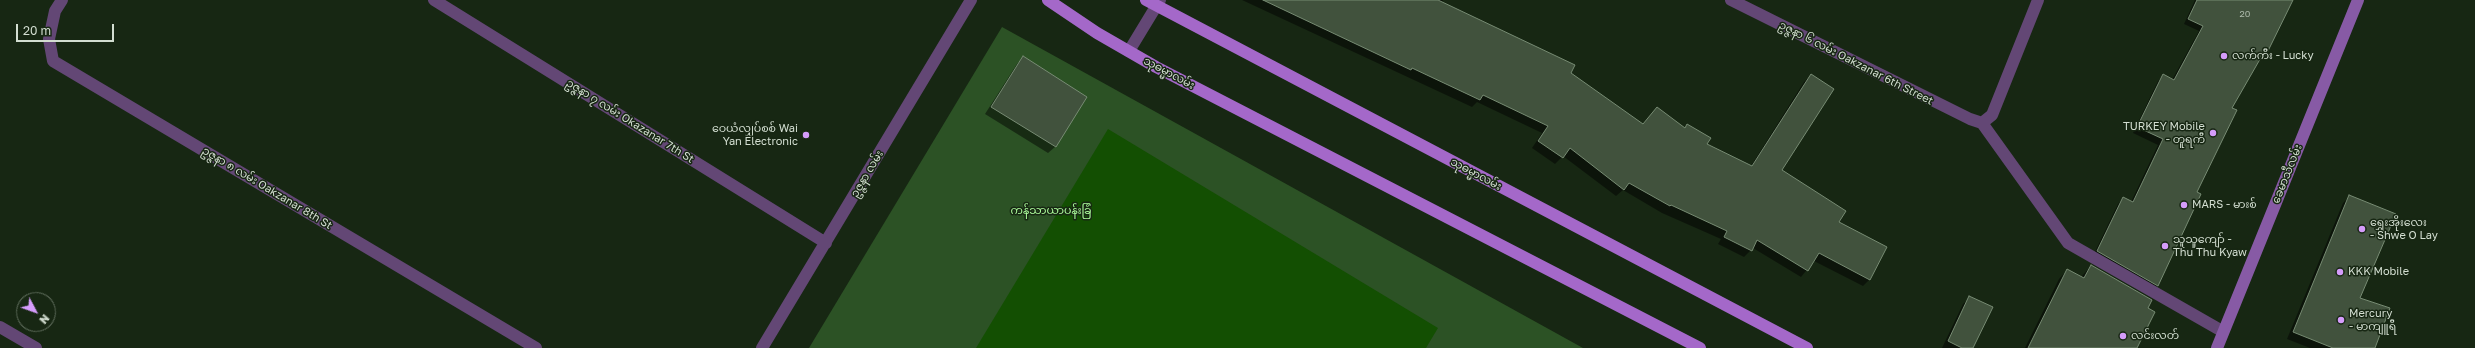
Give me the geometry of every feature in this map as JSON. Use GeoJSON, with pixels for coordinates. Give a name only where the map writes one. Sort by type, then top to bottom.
{"type":"FeatureCollection","features":[{"type":"Feature","properties":{"kind":"main road","name":"သုဓမ္မာလမ်း"},"geometry":{"type":"LineString","coordinates":[[1048,0],[1097,33],[1129,51],[1700,348]]}},
{"type":"Feature","properties":{"kind":"main road","name":"ခေမာသီလမ်း"},"geometry":{"type":"LineString","coordinates":[[2217,348],[2222,331],[2358,0]]}},
{"type":"Feature","properties":{"kind":"main road","name":"သုဓမ္မာလမ်း"},"geometry":{"type":"LineString","coordinates":[[1154,2],[1807,348]]}},
{"type":"Feature","properties":{"kind":"street","name":"ဥဇ္ဇနာ ၈ လမ်း Oakzanar 8th St"},"geometry":{"type":"LineString","coordinates":[[62,0],[55,11],[49,39],[53,61],[536,348]]}},
{"type":"Feature","properties":{"kind":"street","name":"ဥဇ္ဇနာ ၇ လမ်း Okazanar 7th St"},"geometry":{"type":"LineString","coordinates":[[434,0],[826,243]]}},
{"type":"Feature","properties":{"kind":"street","name":"ဥဇ္ဇနာ လမ်း"},"geometry":{"type":"LineString","coordinates":[[762,348],[971,0]]}},
{"type":"Feature","properties":{"kind":"street","name":"ဥဇ္ဇနာ ၆ လမ်း Oakzanar 6th Street"},"geometry":{"type":"LineString","coordinates":[[1731,0],[1970,119],[1982,123]]}},
{"type":"Feature","properties":{"kind":"street"},"geometry":{"type":"LineString","coordinates":[[2038,0],[1992,115],[1982,123],[2068,243],[2222,331]]}},
{"type":"Feature","properties":{"kind":"street"},"geometry":{"type":"LineString","coordinates":[[1129,51],[1154,2]]}},
{"type":"Feature","properties":{"kind":"street"},"geometry":{"type":"LineString","coordinates":[[0,327],[36,348]]}},
{"type":"Feature","properties":{"kind":"green space","name":"ကန်သာယာပန်းခြံ"},"geometry":{"type":"Polygon","coordinates":[[[1002,27],[1583,348],[809,348],[1002,27]]]}},
{"type":"Feature","properties":{"kind":"shaded area"},"geometry":{"type":"Polygon","coordinates":[[[1108,129],[1438,328],[1426,348],[976,348],[1108,129]]]}},
{"type":"Feature","properties":{"kind":"building"},"geometry":{"type":"Polygon","coordinates":[[[1263,0],[1438,0],[1575,65],[1571,73],[1643,124],[1657,107],[1685,128],[1687,124],[1711,138],[1707,144],[1752,166],[1811,74],[1834,89],[1782,170],[1846,211],[1839,222],[1887,247],[1870,280],[1819,253],[1808,271],[1757,240],[1752,251],[1724,237],[1727,231],[1671,205],[1670,206],[1629,183],[1624,190],[1570,148],[1563,158],[1538,141],[1548,126],[1483,95],[1480,100],[1412,68],[1411,70],[1263,0]]]}},
{"type":"Feature","properties":{"kind":"building"},"geometry":{"type":"Polygon","coordinates":[[[2197,0],[2293,0],[2266,55],[2263,54],[2232,108],[2237,110],[2197,192],[2201,194],[2158,286],[2097,251],[2123,197],[2133,202],[2163,139],[2137,127],[2163,74],[2174,80],[2203,26],[2188,19],[2197,0]]]}},
{"type":"Feature","properties":{"kind":"building"},"geometry":{"type":"Polygon","coordinates":[[[1023,56],[1087,97],[1056,147],[991,107],[1023,56]]]}},
{"type":"Feature","properties":{"kind":"building"},"geometry":{"type":"Polygon","coordinates":[[[2349,195],[2396,214],[2360,298],[2390,308],[2375,348],[2333,348],[2293,332],[2349,195]]]}},
{"type":"Feature","properties":{"kind":"building"},"geometry":{"type":"Polygon","coordinates":[[[2091,265],[2152,300],[2148,308],[2155,312],[2137,348],[2028,348],[2067,269],[2084,278],[2091,265]]]}},
{"type":"Feature","properties":{"kind":"building"},"geometry":{"type":"Polygon","coordinates":[[[1969,296],[1993,307],[1973,348],[1962,348],[1948,341],[1969,296]]]}},
{"type":"Feature","properties":{"kind":"place","name":"လက်ကီး - Lucky"},"geometry":{"type":"Point","coordinates":[2224,56]}},
{"type":"Feature","properties":{"kind":"place","name":"TURKEY Mobile - တူရကီ"},"geometry":{"type":"Point","coordinates":[2213,133]}},
{"type":"Feature","properties":{"kind":"place","name":"ဝေယံလျှပ်စစ် Wai Yan Electronic"},"geometry":{"type":"Point","coordinates":[806,135]}},
{"type":"Feature","properties":{"kind":"place","name":"MARS - မားစ်"},"geometry":{"type":"Point","coordinates":[2184,205]}},
{"type":"Feature","properties":{"kind":"place","name":"ရွှေးအိုးလေး - Shwe O Lay"},"geometry":{"type":"Point","coordinates":[2362,229]}},
{"type":"Feature","properties":{"kind":"place","name":"သူသူကျော် - Thu Thu Kyaw"},"geometry":{"type":"Point","coordinates":[2165,246]}},
{"type":"Feature","properties":{"kind":"place","name":"KKK Mobile"},"geometry":{"type":"Point","coordinates":[2340,272]}},
{"type":"Feature","properties":{"kind":"place","name":"Mercury - မာကျူရီ"},"geometry":{"type":"Point","coordinates":[2341,320]}},
{"type":"Feature","properties":{"kind":"place","name":"လင်းလတ်"},"geometry":{"type":"Point","coordinates":[2123,336]}}]}
